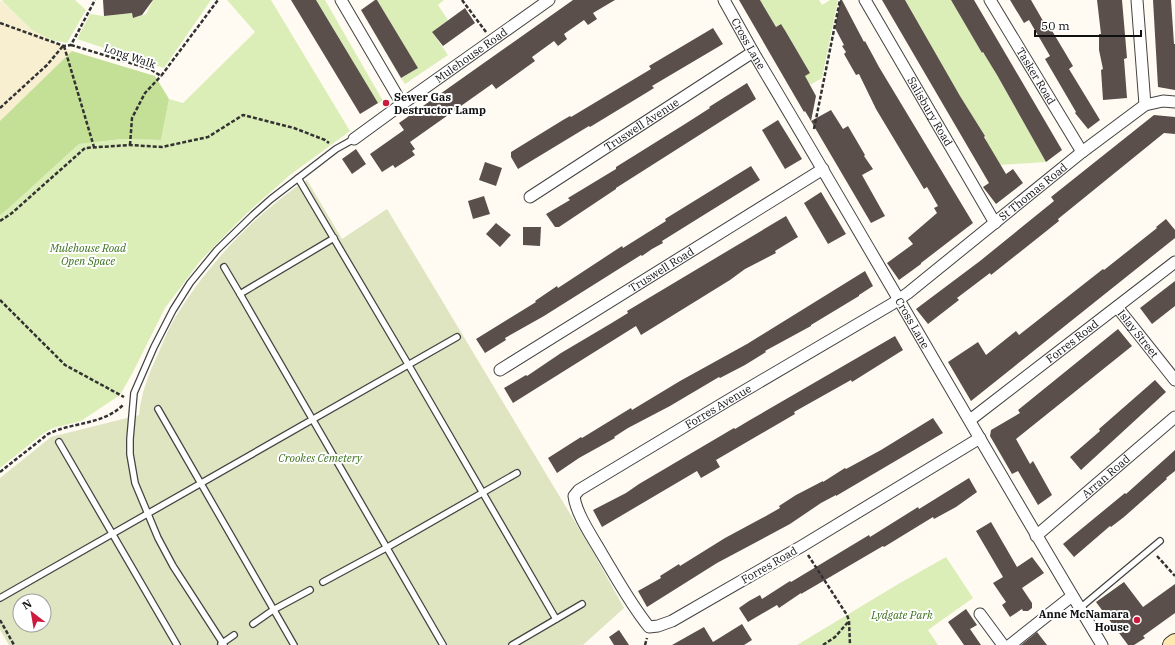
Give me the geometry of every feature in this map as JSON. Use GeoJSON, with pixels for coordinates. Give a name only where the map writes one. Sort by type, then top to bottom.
{"type":"FeatureCollection","features":[{"type":"Feature","properties":{"kind":"street","name":"Mulehouse Road"},"geometry":{"type":"LineString","coordinates":[[354,139],[549,0]]}},
{"type":"Feature","properties":{"kind":"street","name":"Cross Lane"},"geometry":{"type":"LineString","coordinates":[[724,0],[753,52],[970,420],[1036,536],[1102,645]]}},
{"type":"Feature","properties":{"kind":"street","name":"Salisbury Road"},"geometry":{"type":"LineString","coordinates":[[865,0],[995,222]]}},
{"type":"Feature","properties":{"kind":"street","name":"Tasker Road"},"geometry":{"type":"LineString","coordinates":[[990,0],[1082,152]]}},
{"type":"Feature","properties":{"kind":"street"},"geometry":{"type":"LineString","coordinates":[[1137,0],[1145,105]]}},
{"type":"Feature","properties":{"kind":"street"},"geometry":{"type":"LineString","coordinates":[[343,1],[402,104]]}},
{"type":"Feature","properties":{"kind":"street","name":"Truswell Avenue"},"geometry":{"type":"LineString","coordinates":[[530,197],[753,52]]}},
{"type":"Feature","properties":{"kind":"street","name":"St Thomas Road"},"geometry":{"type":"LineString","coordinates":[[899,300],[1082,152],[1145,105],[1163,101],[1175,102]]}},
{"type":"Feature","properties":{"kind":"street","name":"Truswell Road"},"geometry":{"type":"LineString","coordinates":[[500,370],[823,169]]}},
{"type":"Feature","properties":{"kind":"street","name":"Forres Road"},"geometry":{"type":"LineString","coordinates":[[970,420],[1175,262]]}},
{"type":"Feature","properties":{"kind":"street","name":"Forres Avenue"},"geometry":{"type":"LineString","coordinates":[[590,533],[575,504],[574,496],[580,490],[727,400],[899,300]]}},
{"type":"Feature","properties":{"kind":"street","name":"Islay Street"},"geometry":{"type":"LineString","coordinates":[[1117,307],[1175,380]]}},
{"type":"Feature","properties":{"kind":"street","name":"Arran Road"},"geometry":{"type":"LineString","coordinates":[[1036,536],[1175,417]]}},
{"type":"Feature","properties":{"kind":"street","name":"Forres Road"},"geometry":{"type":"LineString","coordinates":[[590,533],[638,614],[649,627],[658,626],[672,621],[802,546],[980,438]]}},
{"type":"Feature","properties":{"kind":"street"},"geometry":{"type":"LineString","coordinates":[[1010,645],[1072,596]]}},
{"type":"Feature","properties":{"kind":"street"},"geometry":{"type":"LineString","coordinates":[[980,614],[1003,645]]}},
{"type":"Feature","properties":{"kind":"street"},"geometry":{"type":"LineString","coordinates":[[1171,645],[1175,642]]}},
{"type":"Feature","properties":{"kind":"lane"},"geometry":{"type":"LineString","coordinates":[[234,636],[222,644],[173,566],[158,538],[135,483],[130,454],[130,427],[134,393],[164,326],[181,296],[217,250],[259,210],[298,178],[336,148],[354,139]]}},
{"type":"Feature","properties":{"kind":"lane"},"geometry":{"type":"LineString","coordinates":[[298,178],[556,619]]}},
{"type":"Feature","properties":{"kind":"lane"},"geometry":{"type":"LineString","coordinates":[[240,294],[334,238]]}},
{"type":"Feature","properties":{"kind":"lane"},"geometry":{"type":"LineString","coordinates":[[224,267],[443,645]]}},
{"type":"Feature","properties":{"kind":"lane"},"geometry":{"type":"LineString","coordinates":[[0,598],[457,337]]}},
{"type":"Feature","properties":{"kind":"lane"},"geometry":{"type":"LineString","coordinates":[[158,409],[294,645]]}},
{"type":"Feature","properties":{"kind":"lane"},"geometry":{"type":"LineString","coordinates":[[59,442],[177,645]]}},
{"type":"Feature","properties":{"kind":"lane"},"geometry":{"type":"LineString","coordinates":[[323,582],[518,473]]}},
{"type":"Feature","properties":{"kind":"lane"},"geometry":{"type":"LineString","coordinates":[[1080,608],[1160,540]]}},
{"type":"Feature","properties":{"kind":"lane"},"geometry":{"type":"LineString","coordinates":[[253,624],[273,610],[310,590]]}},
{"type":"Feature","properties":{"kind":"lane"},"geometry":{"type":"LineString","coordinates":[[512,645],[582,604]]}},
{"type":"Feature","properties":{"kind":"path"},"geometry":{"type":"LineString","coordinates":[[0,23],[64,46],[71,45],[95,0]]}},
{"type":"Feature","properties":{"kind":"path","name":"Long Walk"},"geometry":{"type":"LineString","coordinates":[[71,45],[150,69],[161,76],[218,0]]}},
{"type":"Feature","properties":{"kind":"path"},"geometry":{"type":"LineString","coordinates":[[462,0],[492,40]]}},
{"type":"Feature","properties":{"kind":"path"},"geometry":{"type":"LineString","coordinates":[[803,136],[814,129],[840,0]]}},
{"type":"Feature","properties":{"kind":"path"},"geometry":{"type":"LineString","coordinates":[[0,108],[47,65],[64,46]]}},
{"type":"Feature","properties":{"kind":"path"},"geometry":{"type":"LineString","coordinates":[[64,46],[94,147]]}},
{"type":"Feature","properties":{"kind":"path"},"geometry":{"type":"LineString","coordinates":[[130,145],[132,118],[145,93],[161,76]]}},
{"type":"Feature","properties":{"kind":"path"},"geometry":{"type":"LineString","coordinates":[[0,221],[12,213],[85,148],[130,145],[162,147],[208,137],[243,115],[294,128],[325,140],[336,148]]}},
{"type":"Feature","properties":{"kind":"path"},"geometry":{"type":"LineString","coordinates":[[0,300],[65,365],[128,400]]}},
{"type":"Feature","properties":{"kind":"path"},"geometry":{"type":"LineString","coordinates":[[0,472],[48,434],[56,430],[109,415],[120,408],[134,393]]}},
{"type":"Feature","properties":{"kind":"path"},"geometry":{"type":"LineString","coordinates":[[802,546],[847,615],[849,621],[850,645]]}},
{"type":"Feature","properties":{"kind":"path"},"geometry":{"type":"LineString","coordinates":[[1150,548],[1175,576]]}},
{"type":"Feature","properties":{"kind":"path"},"geometry":{"type":"LineString","coordinates":[[0,620],[14,645]]}},
{"type":"Feature","properties":{"kind":"path"},"geometry":{"type":"LineString","coordinates":[[823,645],[834,637],[849,621]]}},
{"type":"Feature","properties":{"kind":"shaded area"},"geometry":{"type":"Polygon","coordinates":[[[0,0],[32,30],[72,51],[0,121],[0,0]]]}},
{"type":"Feature","properties":{"kind":"green space"},"geometry":{"type":"Polygon","coordinates":[[[75,0],[86,10],[67,43],[51,40],[32,30],[2,1],[75,0]]]}},
{"type":"Feature","properties":{"kind":"green space"},"geometry":{"type":"Polygon","coordinates":[[[153,0],[211,0],[164,68],[77,39],[90,14],[104,16],[132,13],[134,18],[146,14],[153,0]]]}},
{"type":"Feature","properties":{"kind":"green space","name":"Mulehouse Road Open Space"},"geometry":{"type":"Polygon","coordinates":[[[227,0],[271,0],[350,131],[290,175],[247,213],[201,260],[165,308],[120,395],[81,421],[53,428],[44,433],[0,468],[0,215],[79,144],[122,139],[161,140],[169,99],[183,103],[255,32],[227,0]]]}},
{"type":"Feature","properties":{"kind":"green space"},"geometry":{"type":"Polygon","coordinates":[[[316,0],[325,0],[383,101],[378,103],[316,0]]]}},
{"type":"Feature","properties":{"kind":"green space"},"geometry":{"type":"Polygon","coordinates":[[[377,0],[444,0],[438,5],[448,20],[432,32],[448,55],[405,84],[401,78],[418,68],[377,0]]]}},
{"type":"Feature","properties":{"kind":"green space"},"geometry":{"type":"Polygon","coordinates":[[[760,0],[819,0],[822,5],[830,0],[838,0],[822,78],[810,85],[804,76],[810,73],[781,24],[776,27],[760,0]]]}},
{"type":"Feature","properties":{"kind":"green space"},"geometry":{"type":"Polygon","coordinates":[[[905,0],[951,0],[982,53],[989,56],[994,70],[1046,162],[1000,165],[987,143],[985,136],[955,88],[905,0]]]}},
{"type":"Feature","properties":{"kind":"green space"},"geometry":{"type":"Polygon","coordinates":[[[72,51],[155,76],[169,99],[161,140],[122,139],[79,144],[0,215],[0,121],[72,51]]]}},
{"type":"Feature","properties":{"kind":"green space","name":"Crookes Cemetery"},"geometry":{"type":"Polygon","coordinates":[[[307,180],[342,239],[387,209],[593,552],[624,608],[583,645],[9,645],[0,630],[0,478],[51,437],[139,415],[146,383],[152,368],[175,318],[198,283],[221,255],[246,229],[290,192],[307,180]]]}},
{"type":"Feature","properties":{"kind":"green space","name":"Lydgate Park"},"geometry":{"type":"Polygon","coordinates":[[[946,557],[973,598],[928,630],[938,645],[797,645],[900,583],[946,557]]]}},
{"type":"Feature","properties":{"kind":"building"},"geometry":{"type":"Polygon","coordinates":[[[103,0],[153,0],[142,15],[133,18],[132,13],[104,16],[103,0]]]}},
{"type":"Feature","properties":{"kind":"building"},"geometry":{"type":"Polygon","coordinates":[[[291,0],[316,0],[378,103],[360,114],[291,0]]]}},
{"type":"Feature","properties":{"kind":"building"},"geometry":{"type":"Polygon","coordinates":[[[377,0],[418,68],[401,78],[361,10],[377,0]]]}},
{"type":"Feature","properties":{"kind":"building"},"geometry":{"type":"Polygon","coordinates":[[[573,0],[615,0],[593,13],[597,19],[588,25],[584,20],[564,34],[567,39],[558,46],[554,41],[532,57],[535,61],[496,89],[492,84],[410,142],[415,149],[412,151],[415,155],[395,168],[393,165],[382,172],[370,154],[404,130],[399,123],[573,0]]]}},
{"type":"Feature","properties":{"kind":"building"},"geometry":{"type":"Polygon","coordinates":[[[739,0],[760,0],[776,27],[781,24],[786,32],[810,73],[805,76],[816,96],[811,121],[805,111],[804,112],[739,0]]]}},
{"type":"Feature","properties":{"kind":"building"},"geometry":{"type":"Polygon","coordinates":[[[840,0],[842,0],[864,42],[865,41],[879,67],[973,223],[899,280],[887,263],[913,244],[908,238],[937,213],[934,208],[938,206],[927,187],[924,189],[876,109],[859,74],[856,75],[844,54],[846,52],[842,46],[844,45],[835,28],[840,0]]]}},
{"type":"Feature","properties":{"kind":"building"},"geometry":{"type":"Polygon","coordinates":[[[882,0],[905,0],[1006,174],[1013,169],[1023,183],[996,204],[983,187],[989,183],[882,0]]]}},
{"type":"Feature","properties":{"kind":"building"},"geometry":{"type":"Polygon","coordinates":[[[951,0],[974,0],[1062,150],[1046,162],[997,75],[983,52],[982,53],[951,0]]]}},
{"type":"Feature","properties":{"kind":"building"},"geometry":{"type":"Polygon","coordinates":[[[1010,0],[1031,0],[1046,26],[1048,24],[1073,66],[1069,69],[1100,120],[1088,129],[1075,113],[1076,112],[1045,59],[1050,56],[1029,20],[1024,23],[1010,0]]]}},
{"type":"Feature","properties":{"kind":"building"},"geometry":{"type":"Polygon","coordinates":[[[1097,0],[1122,0],[1127,58],[1124,59],[1127,98],[1103,100],[1101,70],[1103,69],[1099,50],[1099,34],[1101,34],[1097,0]]]}},
{"type":"Feature","properties":{"kind":"building"},"geometry":{"type":"Polygon","coordinates":[[[1153,0],[1171,0],[1175,44],[1175,90],[1158,87],[1153,0]]]}},
{"type":"Feature","properties":{"kind":"building"},"geometry":{"type":"Polygon","coordinates":[[[465,8],[475,23],[443,46],[432,32],[465,8]]]}},
{"type":"Feature","properties":{"kind":"building"},"geometry":{"type":"Polygon","coordinates":[[[713,28],[723,44],[652,86],[654,88],[646,93],[518,169],[511,157],[511,152],[651,69],[649,66],[713,28]]]}},
{"type":"Feature","properties":{"kind":"building"},"geometry":{"type":"Polygon","coordinates":[[[747,83],[756,99],[616,188],[559,227],[555,227],[546,214],[570,200],[568,198],[616,169],[616,167],[747,83]]]}},
{"type":"Feature","properties":{"kind":"building"},"geometry":{"type":"Polygon","coordinates":[[[831,110],[843,129],[848,126],[865,155],[864,156],[873,169],[862,175],[885,216],[871,223],[811,121],[831,110]]]}},
{"type":"Feature","properties":{"kind":"building"},"geometry":{"type":"Polygon","coordinates":[[[1154,115],[1175,117],[1175,134],[1164,133],[1058,219],[1059,221],[991,275],[990,273],[957,298],[959,300],[928,324],[916,309],[980,261],[1054,201],[1051,197],[1154,115]]]}},
{"type":"Feature","properties":{"kind":"building"},"geometry":{"type":"Polygon","coordinates":[[[778,120],[802,159],[785,169],[762,130],[778,120]]]}},
{"type":"Feature","properties":{"kind":"building"},"geometry":{"type":"Polygon","coordinates":[[[356,149],[366,164],[352,174],[342,159],[356,149]]]}},
{"type":"Feature","properties":{"kind":"building"},"geometry":{"type":"Polygon","coordinates":[[[485,162],[502,168],[496,186],[479,180],[485,162]]]}},
{"type":"Feature","properties":{"kind":"building"},"geometry":{"type":"Polygon","coordinates":[[[751,166],[760,180],[662,241],[663,243],[642,256],[641,255],[544,316],[505,338],[506,340],[485,353],[476,339],[536,302],[535,301],[557,286],[558,288],[622,246],[623,248],[666,221],[665,219],[751,166]]]}},
{"type":"Feature","properties":{"kind":"building"},"geometry":{"type":"Polygon","coordinates":[[[821,192],[846,234],[828,244],[804,203],[821,192]]]}},
{"type":"Feature","properties":{"kind":"building"},"geometry":{"type":"Polygon","coordinates":[[[484,196],[490,214],[473,219],[468,201],[484,196]]]}},
{"type":"Feature","properties":{"kind":"building"},"geometry":{"type":"Polygon","coordinates":[[[786,216],[798,237],[775,251],[776,253],[745,269],[730,280],[641,335],[636,326],[513,403],[504,388],[526,375],[527,376],[561,353],[628,313],[627,311],[786,216]]]}},
{"type":"Feature","properties":{"kind":"building"},"geometry":{"type":"Polygon","coordinates":[[[1166,219],[1175,230],[1175,238],[971,401],[948,362],[978,342],[986,355],[1016,331],[1019,335],[1103,269],[1104,270],[1157,228],[1156,227],[1166,219]]]}},
{"type":"Feature","properties":{"kind":"building"},"geometry":{"type":"Polygon","coordinates":[[[496,223],[511,235],[500,247],[486,234],[496,223]]]}},
{"type":"Feature","properties":{"kind":"building"},"geometry":{"type":"Polygon","coordinates":[[[523,227],[541,227],[540,246],[523,245],[523,227]]]}},
{"type":"Feature","properties":{"kind":"building"},"geometry":{"type":"Polygon","coordinates":[[[865,271],[873,286],[859,296],[811,326],[765,351],[766,352],[745,365],[720,378],[719,377],[670,406],[628,428],[614,437],[615,438],[579,458],[557,473],[548,458],[631,408],[632,410],[680,381],[747,344],[865,271]]]}},
{"type":"Feature","properties":{"kind":"building"},"geometry":{"type":"Polygon","coordinates":[[[1175,281],[1175,306],[1152,324],[1140,308],[1175,281]]]}},
{"type":"Feature","properties":{"kind":"building"},"geometry":{"type":"Polygon","coordinates":[[[1118,329],[1132,346],[1016,439],[1030,464],[1033,461],[1052,495],[1038,505],[1018,471],[1012,474],[990,436],[991,430],[1020,413],[1018,410],[1118,329]]]}},
{"type":"Feature","properties":{"kind":"building"},"geometry":{"type":"Polygon","coordinates":[[[895,336],[903,350],[852,382],[851,380],[794,412],[795,414],[716,460],[720,467],[701,478],[697,471],[602,527],[593,510],[626,493],[734,428],[735,429],[895,336]]]}},
{"type":"Feature","properties":{"kind":"building"},"geometry":{"type":"Polygon","coordinates":[[[1155,380],[1166,392],[1081,470],[1070,457],[1100,431],[1099,429],[1155,380]]]}},
{"type":"Feature","properties":{"kind":"building"},"geometry":{"type":"Polygon","coordinates":[[[933,418],[943,433],[836,496],[821,503],[790,524],[717,563],[647,607],[638,591],[661,578],[660,576],[780,508],[779,506],[796,495],[881,450],[933,418]]]}},
{"type":"Feature","properties":{"kind":"building"},"geometry":{"type":"Polygon","coordinates":[[[1175,450],[1175,471],[1124,517],[1111,527],[1110,526],[1074,557],[1063,544],[1125,493],[1126,494],[1175,450]]]}},
{"type":"Feature","properties":{"kind":"building"},"geometry":{"type":"Polygon","coordinates":[[[969,478],[977,492],[956,507],[934,519],[933,517],[884,547],[883,546],[801,593],[779,608],[777,605],[748,622],[739,608],[760,595],[762,599],[869,535],[870,537],[918,507],[919,509],[969,478]]]}},
{"type":"Feature","properties":{"kind":"building"},"geometry":{"type":"Polygon","coordinates":[[[991,522],[1017,567],[1032,557],[1044,573],[1022,588],[1032,603],[1032,608],[1028,611],[1023,611],[1022,609],[1010,617],[1002,605],[1006,602],[993,583],[1003,577],[976,531],[991,522]]]}},
{"type":"Feature","properties":{"kind":"building","name":"Anne McNamara House"},"geometry":{"type":"Polygon","coordinates":[[[1124,582],[1143,607],[1175,584],[1175,613],[1143,636],[1145,638],[1134,645],[1128,645],[1096,602],[1124,582]]]}},
{"type":"Feature","properties":{"kind":"building"},"geometry":{"type":"Polygon","coordinates":[[[966,609],[977,625],[970,629],[981,645],[964,645],[948,622],[966,609]]]}},
{"type":"Feature","properties":{"kind":"building"},"geometry":{"type":"Polygon","coordinates":[[[742,624],[752,640],[744,645],[672,645],[704,627],[713,642],[742,624]]]}},
{"type":"Feature","properties":{"kind":"building"},"geometry":{"type":"Polygon","coordinates":[[[619,630],[629,645],[614,645],[609,637],[619,630]]]}},
{"type":"Feature","properties":{"kind":"building"},"geometry":{"type":"Polygon","coordinates":[[[1037,632],[1047,645],[1021,645],[1037,632]]]}},
{"type":"Feature","properties":{"kind":"place","name":"Sewer Gas Destructor Lamp"},"geometry":{"type":"Point","coordinates":[386,103]}},
{"type":"Feature","properties":{"kind":"place","name":"Anne McNamara House"},"geometry":{"type":"Point","coordinates":[1137,620]}}]}
